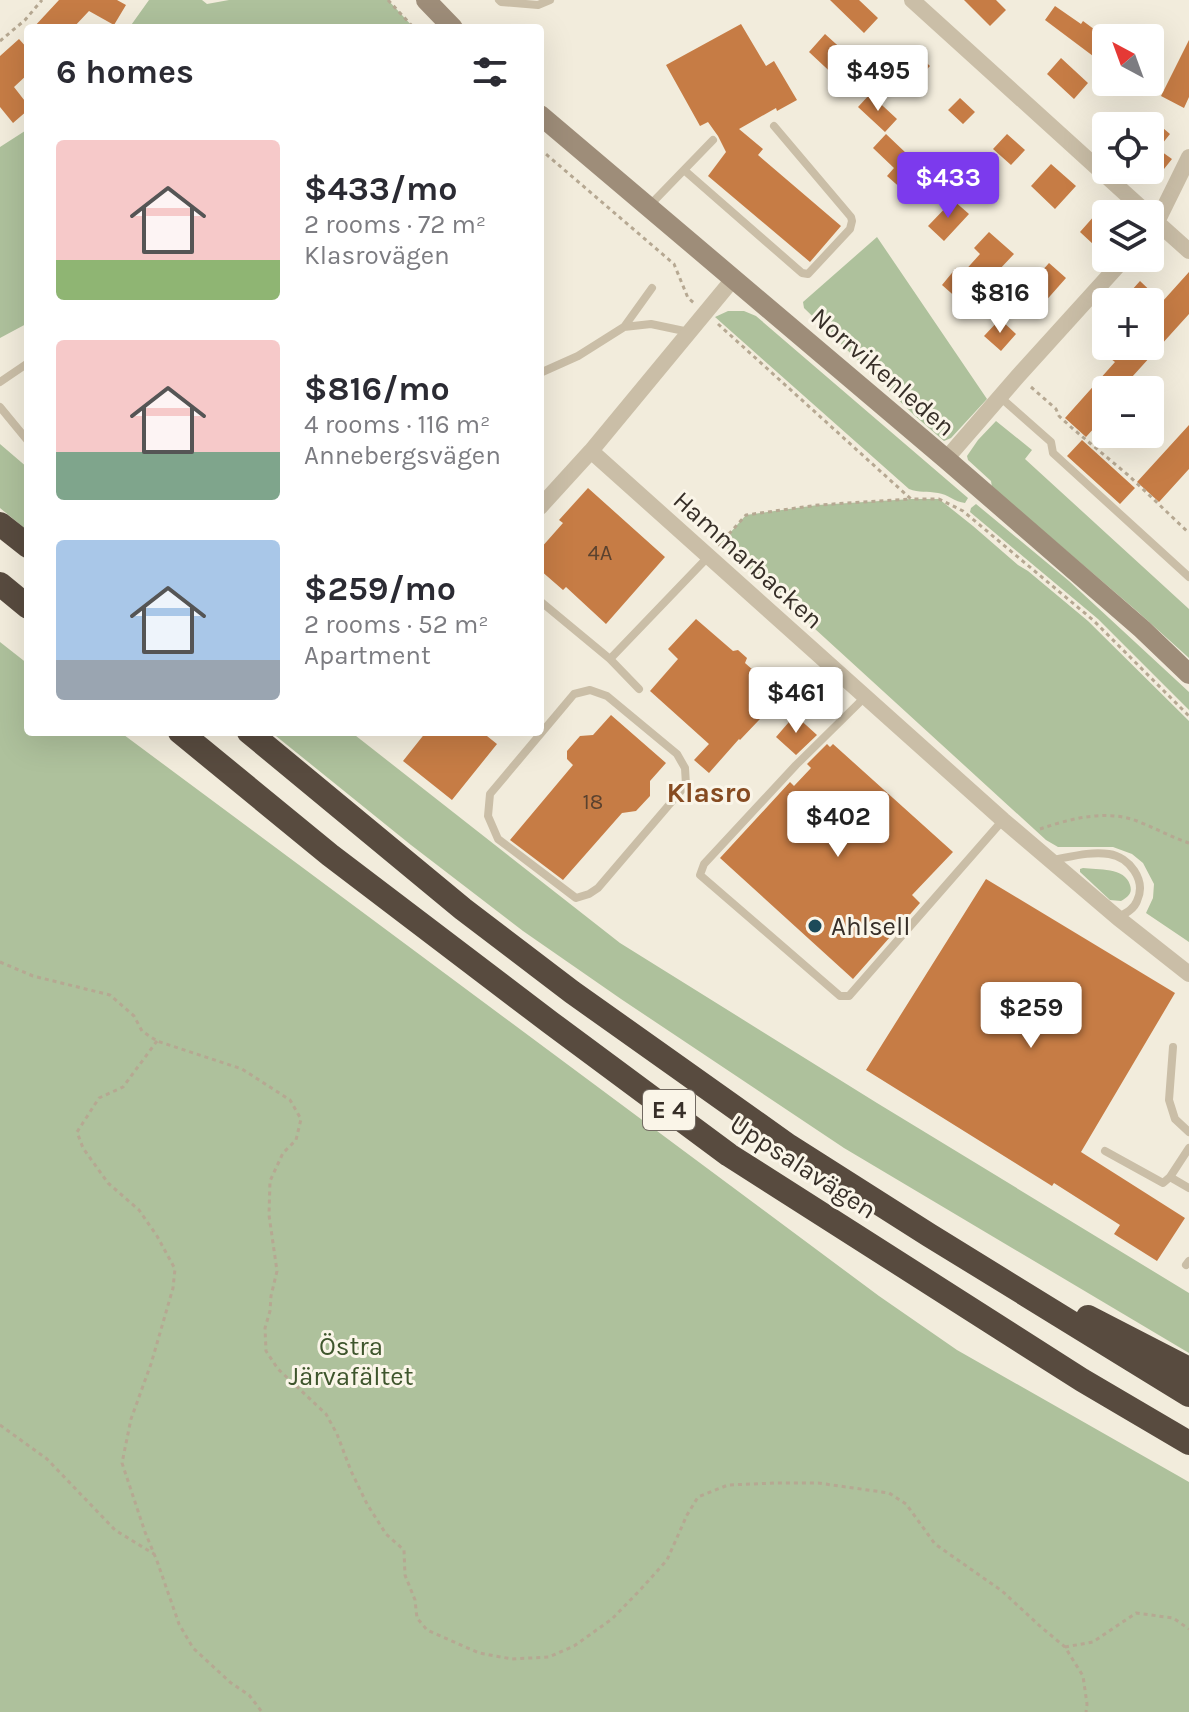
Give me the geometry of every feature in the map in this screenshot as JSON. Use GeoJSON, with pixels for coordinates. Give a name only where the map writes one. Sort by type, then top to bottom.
{"type":"FeatureCollection","features":[{"type":"Feature","properties":{"kind":"highway"},"geometry":{"type":"LineString","coordinates":[[0,524],[24,543]]}},
{"type":"Feature","properties":{"kind":"highway"},"geometry":{"type":"LineString","coordinates":[[0,584],[24,604]]}},
{"type":"Feature","properties":{"kind":"highway","name":"Uppsalavägen"},"geometry":{"type":"LineString","coordinates":[[185,736],[342,865],[729,1155],[1082,1380],[1189,1443]]}},
{"type":"Feature","properties":{"kind":"highway","name":"Uppsalavägen"},"geometry":{"type":"LineString","coordinates":[[254,736],[463,909],[572,992],[789,1146],[1189,1395]]}},
{"type":"Feature","properties":{"kind":"highway"},"geometry":{"type":"LineString","coordinates":[[929,1235],[1189,1369]]}},
{"type":"Feature","properties":{"kind":"main road"},"geometry":{"type":"LineString","coordinates":[[426,0],[449,24]]}},
{"type":"Feature","properties":{"kind":"main road","name":"Norrvikenleden"},"geometry":{"type":"LineString","coordinates":[[544,118],[946,459],[1142,629],[1189,674]]}},
{"type":"Feature","properties":{"kind":"street"},"geometry":{"type":"LineString","coordinates":[[912,0],[1128,200]]}},
{"type":"Feature","properties":{"kind":"street"},"geometry":{"type":"LineString","coordinates":[[1163,200],[1189,157]]}},
{"type":"Feature","properties":{"kind":"street"},"geometry":{"type":"LineString","coordinates":[[1164,231],[1189,251]]}},
{"type":"Feature","properties":{"kind":"street"},"geometry":{"type":"LineString","coordinates":[[946,459],[1112,272]]}},
{"type":"Feature","properties":{"kind":"street"},"geometry":{"type":"LineString","coordinates":[[544,503],[591,451],[734,278]]}},
{"type":"Feature","properties":{"kind":"street","name":"Hammarbacken"},"geometry":{"type":"LineString","coordinates":[[591,451],[1022,837],[1189,974]]}},
{"type":"Feature","properties":{"kind":"lane"},"geometry":{"type":"LineString","coordinates":[[499,0],[538,5],[550,0]]}},
{"type":"Feature","properties":{"kind":"lane"},"geometry":{"type":"LineString","coordinates":[[684,170],[802,273],[808,274],[850,229],[852,221],[774,126]]}},
{"type":"Feature","properties":{"kind":"lane"},"geometry":{"type":"LineString","coordinates":[[649,207],[713,140]]}},
{"type":"Feature","properties":{"kind":"lane"},"geometry":{"type":"LineString","coordinates":[[544,371],[578,356],[624,327],[652,288]]}},
{"type":"Feature","properties":{"kind":"lane"},"geometry":{"type":"LineString","coordinates":[[624,327],[651,324],[689,332]]}},
{"type":"Feature","properties":{"kind":"lane"},"geometry":{"type":"LineString","coordinates":[[0,382],[24,366]]}},
{"type":"Feature","properties":{"kind":"lane"},"geometry":{"type":"LineString","coordinates":[[1000,397],[1051,442],[1053,453],[1189,577]]}},
{"type":"Feature","properties":{"kind":"lane"},"geometry":{"type":"LineString","coordinates":[[0,407],[24,436]]}},
{"type":"Feature","properties":{"kind":"lane"},"geometry":{"type":"LineString","coordinates":[[610,659],[708,557]]}},
{"type":"Feature","properties":{"kind":"lane"},"geometry":{"type":"LineString","coordinates":[[544,604],[610,659],[639,689]]}},
{"type":"Feature","properties":{"kind":"lane"},"geometry":{"type":"LineString","coordinates":[[539,736],[490,794],[488,816],[498,839],[576,898],[598,888],[676,797],[686,785],[685,768],[677,754],[607,696],[590,690],[574,694],[544,730]]}},
{"type":"Feature","properties":{"kind":"lane"},"geometry":{"type":"LineString","coordinates":[[865,697],[796,765],[704,864],[700,875],[840,996],[849,996],[1003,820]]}},
{"type":"Feature","properties":{"kind":"lane"},"geometry":{"type":"LineString","coordinates":[[1050,860],[1097,853],[1112,854],[1131,864],[1139,879],[1140,890],[1137,902],[1118,918]]}},
{"type":"Feature","properties":{"kind":"lane"},"geometry":{"type":"LineString","coordinates":[[1173,1047],[1169,1100],[1175,1119],[1189,1132]]}},
{"type":"Feature","properties":{"kind":"lane"},"geometry":{"type":"LineString","coordinates":[[1105,1151],[1163,1183],[1189,1148]]}},
{"type":"Feature","properties":{"kind":"lane"},"geometry":{"type":"LineString","coordinates":[[1170,1177],[1189,1188]]}},
{"type":"Feature","properties":{"kind":"path"},"geometry":{"type":"LineString","coordinates":[[0,41],[25,20],[42,0]]}},
{"type":"Feature","properties":{"kind":"path"},"geometry":{"type":"LineString","coordinates":[[388,0],[410,24]]}},
{"type":"Feature","properties":{"kind":"path"},"geometry":{"type":"LineString","coordinates":[[544,152],[674,264],[688,298],[911,499]]}},
{"type":"Feature","properties":{"kind":"path"},"geometry":{"type":"LineString","coordinates":[[1018,376],[1189,533]]}},
{"type":"Feature","properties":{"kind":"path"},"geometry":{"type":"LineString","coordinates":[[708,557],[746,515],[818,505],[939,499],[963,511],[1093,620],[1189,716]]}},
{"type":"Feature","properties":{"kind":"path"},"geometry":{"type":"LineString","coordinates":[[1022,837],[1062,821],[1100,815],[1134,820],[1189,843]]}},
{"type":"Feature","properties":{"kind":"path"},"geometry":{"type":"LineString","coordinates":[[0,962],[33,976],[110,995],[134,1016],[142,1031],[157,1041],[242,1069],[290,1100],[301,1119],[296,1140],[283,1153],[270,1181],[269,1215],[277,1271],[265,1328],[266,1351],[278,1369],[326,1414],[332,1424],[367,1504],[386,1534],[404,1550],[405,1575],[415,1600],[417,1618],[427,1630],[479,1653],[512,1659],[549,1657],[574,1646],[612,1619],[649,1580],[667,1560],[698,1497],[728,1485],[818,1483],[889,1493],[906,1504],[935,1544],[1002,1591],[1065,1647],[1083,1676],[1086,1712]]}},
{"type":"Feature","properties":{"kind":"path"},"geometry":{"type":"LineString","coordinates":[[157,1041],[123,1087],[99,1098],[77,1132],[83,1148],[108,1183],[139,1210],[175,1269],[173,1288],[131,1419],[122,1463],[179,1624],[193,1648],[249,1695],[262,1712]]}},
{"type":"Feature","properties":{"kind":"path"},"geometry":{"type":"LineString","coordinates":[[0,1425],[47,1459],[115,1530],[154,1554]]}},
{"type":"Feature","properties":{"kind":"path"},"geometry":{"type":"LineString","coordinates":[[1065,1647],[1093,1642],[1136,1613],[1173,1618],[1189,1629]]}},
{"type":"Feature","properties":{"kind":"green space"},"geometry":{"type":"Polygon","coordinates":[[[149,0],[202,0],[207,4],[229,0],[388,0],[410,24],[132,24],[149,0]]]}},
{"type":"Feature","properties":{"kind":"green space"},"geometry":{"type":"Polygon","coordinates":[[[24,132],[24,325],[0,338],[0,147],[24,132]]]}},
{"type":"Feature","properties":{"kind":"green space"},"geometry":{"type":"Polygon","coordinates":[[[877,237],[987,399],[951,438],[944,441],[804,308],[803,302],[877,237]]]}},
{"type":"Feature","properties":{"kind":"green space"},"geometry":{"type":"Polygon","coordinates":[[[728,311],[744,311],[756,316],[968,498],[965,503],[941,494],[909,489],[715,317],[728,311]]]}},
{"type":"Feature","properties":{"kind":"green space"},"geometry":{"type":"Polygon","coordinates":[[[996,421],[1032,450],[1025,459],[1189,609],[1189,658],[992,487],[991,481],[968,460],[967,456],[978,440],[996,421]]]}},
{"type":"Feature","properties":{"kind":"green space"},"geometry":{"type":"Polygon","coordinates":[[[0,444],[24,465],[24,528],[0,508],[0,444]]]}},
{"type":"Feature","properties":{"kind":"green space"},"geometry":{"type":"Polygon","coordinates":[[[939,499],[973,526],[1088,621],[1189,721],[1189,942],[1146,913],[1153,898],[1154,884],[1143,863],[1132,854],[1113,847],[1058,847],[1046,840],[721,543],[746,515],[818,505],[939,499]]]}},
{"type":"Feature","properties":{"kind":"green space"},"geometry":{"type":"Polygon","coordinates":[[[976,504],[1069,581],[1189,692],[1189,710],[1098,619],[970,512],[976,504]]]}},
{"type":"Feature","properties":{"kind":"green space","name":"Östra Järvafältet"},"geometry":{"type":"Polygon","coordinates":[[[0,642],[24,661],[24,736],[125,736],[879,1296],[957,1350],[1189,1482],[1189,1712],[0,1712],[0,642]]]}},
{"type":"Feature","properties":{"kind":"green space"},"geometry":{"type":"Polygon","coordinates":[[[276,736],[356,736],[620,943],[1189,1293],[1189,1353],[844,1148],[523,931],[276,736]]]}},
{"type":"Feature","properties":{"kind":"green space"},"geometry":{"type":"Polygon","coordinates":[[[1083,868],[1110,870],[1123,875],[1130,885],[1130,893],[1121,901],[1110,900],[1080,872],[1083,868]]]}},
{"type":"Feature","properties":{"kind":"building"},"geometry":{"type":"Polygon","coordinates":[[[59,0],[117,0],[126,5],[115,24],[89,11],[77,24],[37,24],[59,0]]]}},
{"type":"Feature","properties":{"kind":"building"},"geometry":{"type":"Polygon","coordinates":[[[830,0],[859,0],[878,18],[864,33],[830,0]]]}},
{"type":"Feature","properties":{"kind":"building"},"geometry":{"type":"Polygon","coordinates":[[[964,0],[996,0],[1006,10],[990,26],[964,0]]]}},
{"type":"Feature","properties":{"kind":"building"},"geometry":{"type":"Polygon","coordinates":[[[1055,6],[1081,24],[1083,21],[1092,28],[1092,55],[1045,20],[1055,6]]]}},
{"type":"Feature","properties":{"kind":"building"},"geometry":{"type":"Polygon","coordinates":[[[741,24],[766,66],[774,61],[797,100],[739,129],[763,149],[758,155],[841,226],[810,262],[708,176],[726,152],[708,122],[700,126],[666,65],[741,24]]]}},
{"type":"Feature","properties":{"kind":"building"},"geometry":{"type":"Polygon","coordinates":[[[825,34],[856,62],[839,80],[809,52],[825,34]]]}},
{"type":"Feature","properties":{"kind":"building"},"geometry":{"type":"Polygon","coordinates":[[[19,39],[24,45],[24,78],[14,87],[24,100],[24,113],[13,123],[0,107],[0,56],[19,39]]]}},
{"type":"Feature","properties":{"kind":"building"},"geometry":{"type":"Polygon","coordinates":[[[1189,40],[1189,97],[1184,108],[1161,96],[1164,96],[1164,90],[1189,40]]]}},
{"type":"Feature","properties":{"kind":"building"},"geometry":{"type":"Polygon","coordinates":[[[899,46],[906,53],[911,48],[930,66],[918,79],[900,63],[895,68],[886,60],[899,46]]]}},
{"type":"Feature","properties":{"kind":"building"},"geometry":{"type":"Polygon","coordinates":[[[1061,58],[1088,83],[1074,99],[1047,74],[1061,58]]]}},
{"type":"Feature","properties":{"kind":"building"},"geometry":{"type":"Polygon","coordinates":[[[870,94],[897,119],[885,132],[858,107],[870,94]]]}},
{"type":"Feature","properties":{"kind":"building"},"geometry":{"type":"Polygon","coordinates":[[[960,98],[975,112],[963,124],[948,110],[960,98]]]}},
{"type":"Feature","properties":{"kind":"building"},"geometry":{"type":"Polygon","coordinates":[[[886,134],[926,167],[904,191],[887,176],[894,168],[873,148],[886,134]]]}},
{"type":"Feature","properties":{"kind":"building"},"geometry":{"type":"Polygon","coordinates":[[[1007,134],[1025,150],[1011,165],[993,149],[1007,134]]]}},
{"type":"Feature","properties":{"kind":"building"},"geometry":{"type":"Polygon","coordinates":[[[1164,153],[1172,159],[1164,169],[1164,153]]]}},
{"type":"Feature","properties":{"kind":"building"},"geometry":{"type":"Polygon","coordinates":[[[1051,164],[1076,186],[1055,209],[1031,186],[1051,164]]]}},
{"type":"Feature","properties":{"kind":"building"},"geometry":{"type":"Polygon","coordinates":[[[953,200],[969,214],[944,241],[928,226],[953,200]]]}},
{"type":"Feature","properties":{"kind":"building"},"geometry":{"type":"Polygon","coordinates":[[[1092,218],[1092,243],[1080,232],[1092,218]]]}},
{"type":"Feature","properties":{"kind":"building"},"geometry":{"type":"Polygon","coordinates":[[[989,232],[1014,254],[978,288],[981,291],[967,307],[942,285],[956,268],[962,274],[980,254],[974,248],[989,232]]]}},
{"type":"Feature","properties":{"kind":"building"},"geometry":{"type":"Polygon","coordinates":[[[1049,263],[1066,278],[1043,304],[1026,289],[1049,263]]]}},
{"type":"Feature","properties":{"kind":"building"},"geometry":{"type":"Polygon","coordinates":[[[1189,272],[1189,314],[1164,342],[1164,300],[1189,272]]]}},
{"type":"Feature","properties":{"kind":"building"},"geometry":{"type":"Polygon","coordinates":[[[1140,281],[1147,288],[1134,288],[1140,281]]]}},
{"type":"Feature","properties":{"kind":"building"},"geometry":{"type":"Polygon","coordinates":[[[1000,319],[1016,334],[1001,351],[984,336],[1000,319]]]}},
{"type":"Feature","properties":{"kind":"building"},"geometry":{"type":"Polygon","coordinates":[[[1112,360],[1147,360],[1133,376],[1102,376],[1115,362],[1112,360]]]}},
{"type":"Feature","properties":{"kind":"building"},"geometry":{"type":"Polygon","coordinates":[[[1092,388],[1092,430],[1086,437],[1065,418],[1092,388]]]}},
{"type":"Feature","properties":{"kind":"building"},"geometry":{"type":"Polygon","coordinates":[[[1189,425],[1189,469],[1159,502],[1137,482],[1189,425]]]}},
{"type":"Feature","properties":{"kind":"building"},"geometry":{"type":"Polygon","coordinates":[[[1082,440],[1135,488],[1120,504],[1067,456],[1082,440]]]}},
{"type":"Feature","properties":{"kind":"building"},"geometry":{"type":"Polygon","coordinates":[[[588,488],[665,557],[606,624],[566,587],[563,590],[544,573],[544,544],[563,523],[559,520],[588,488]]]}},
{"type":"Feature","properties":{"kind":"building"},"geometry":{"type":"Polygon","coordinates":[[[696,619],[733,651],[738,650],[747,658],[745,663],[771,686],[766,692],[776,702],[709,773],[694,760],[709,744],[650,691],[678,659],[668,649],[696,619]]]}},
{"type":"Feature","properties":{"kind":"building"},"geometry":{"type":"Polygon","coordinates":[[[611,715],[666,763],[650,781],[650,796],[636,811],[622,813],[563,880],[510,840],[573,765],[567,759],[567,751],[580,736],[593,735],[611,715]]]}},
{"type":"Feature","properties":{"kind":"building"},"geometry":{"type":"Polygon","coordinates":[[[795,715],[817,735],[796,755],[776,737],[795,715]]]}},
{"type":"Feature","properties":{"kind":"building"},"geometry":{"type":"Polygon","coordinates":[[[423,736],[487,736],[497,744],[452,800],[403,761],[423,736]]]}},
{"type":"Feature","properties":{"kind":"building"},"geometry":{"type":"Polygon","coordinates":[[[827,744],[830,747],[833,744],[953,852],[912,895],[920,903],[853,979],[720,858],[790,782],[794,786],[811,768],[807,764],[827,744]]]}},
{"type":"Feature","properties":{"kind":"building"},"geometry":{"type":"Polygon","coordinates":[[[986,879],[1175,993],[1081,1152],[1185,1218],[1157,1261],[1114,1234],[1120,1225],[866,1070],[986,879]]]}},
{"type":"Feature","properties":{"kind":"place","name":"Ahlsell"},"geometry":{"type":"Point","coordinates":[815,926]}},
{"type":"Feature","properties":{"kind":"district","name":"Klasro"},"geometry":{"type":"Point","coordinates":[709,792]}}]}
